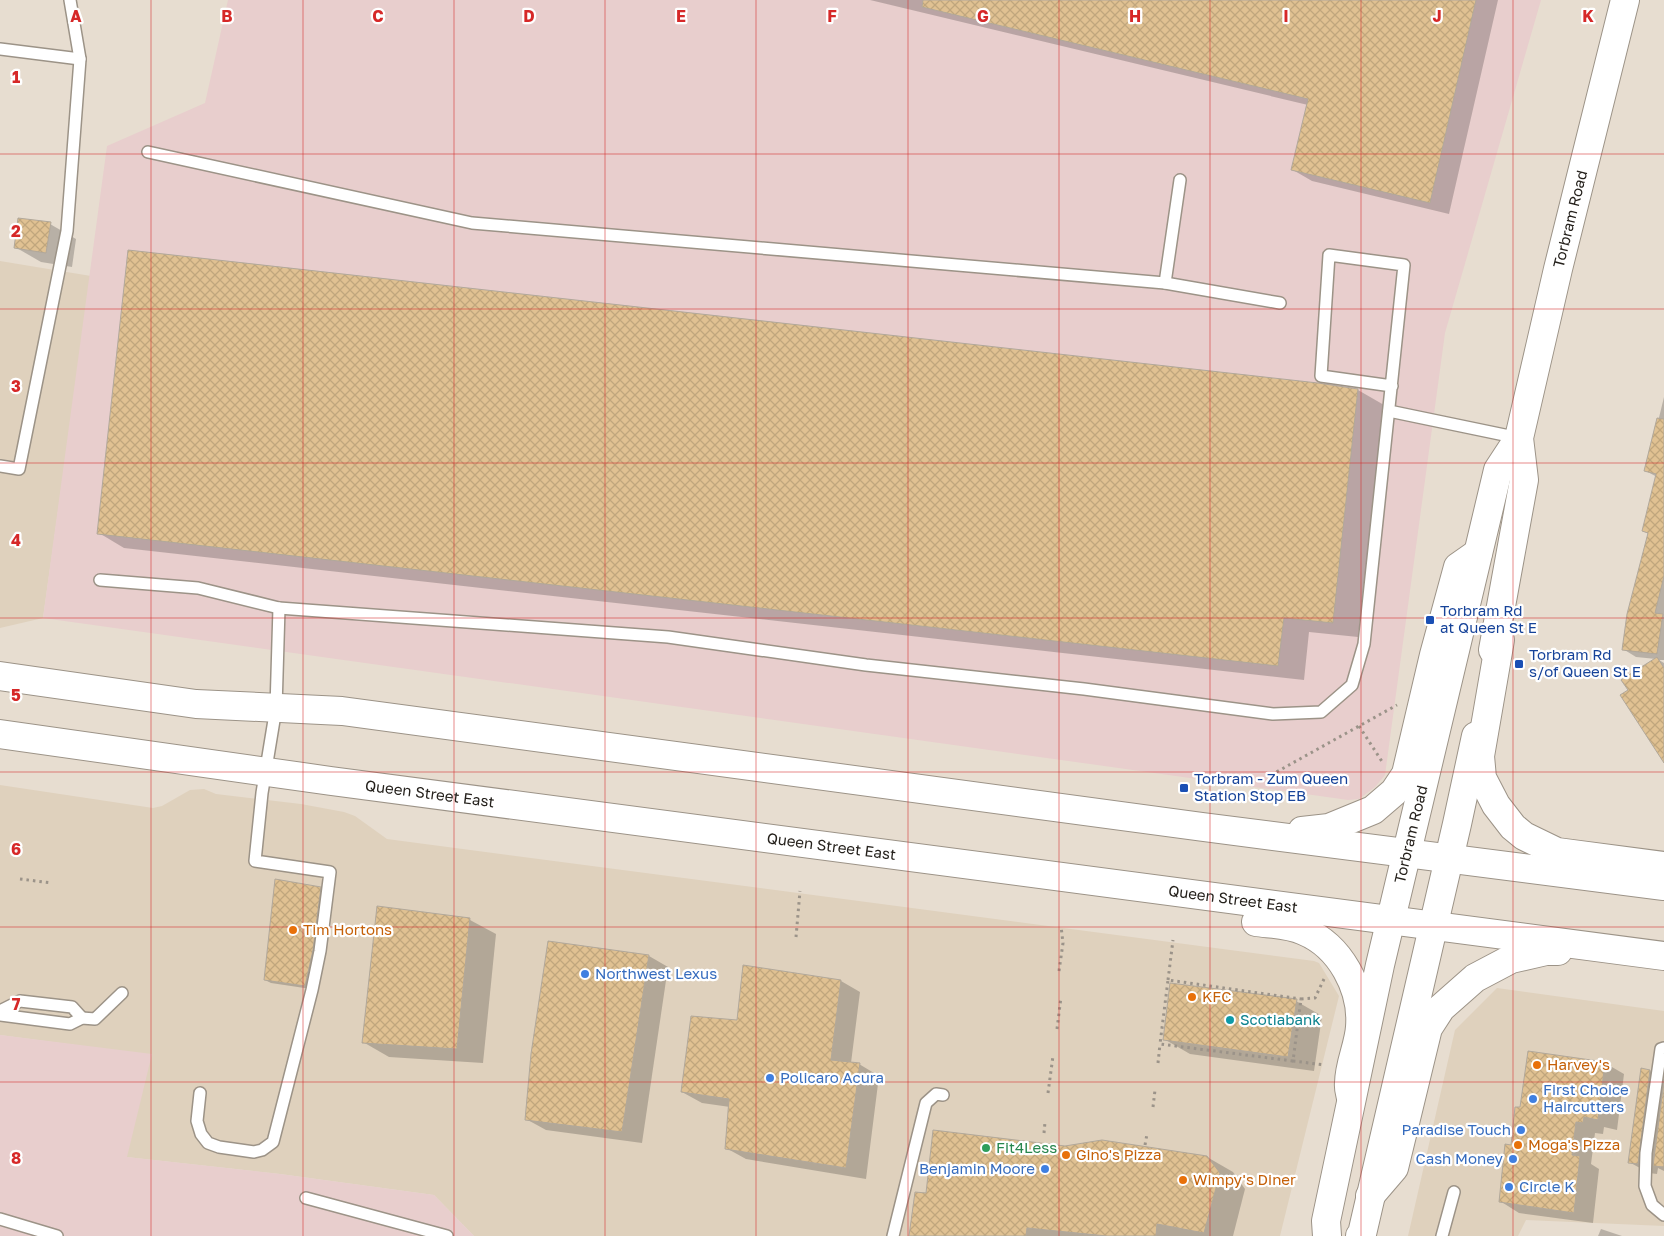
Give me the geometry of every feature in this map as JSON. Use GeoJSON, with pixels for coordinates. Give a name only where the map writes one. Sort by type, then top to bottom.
{"type":"FeatureCollection","features":[{"type":"Feature","properties":{"kind":"main road","name":"Torbram Road"},"geometry":{"type":"LineString","coordinates":[[1360,1236],[1479,723],[1524,480],[1519,438],[1558,269],[1625,0]]}},
{"type":"Feature","properties":{"kind":"main road","name":"Torbram Road"},"geometry":{"type":"LineString","coordinates":[[1327,1236],[1326,1221],[1351,1098],[1498,470],[1519,438]]}},
{"type":"Feature","properties":{"kind":"main road"},"geometry":{"type":"LineString","coordinates":[[1204,827],[1224,822],[1307,832],[1329,828],[1373,810],[1394,792],[1406,774],[1434,655],[1458,567],[1478,554]]}},
{"type":"Feature","properties":{"kind":"main road"},"geometry":{"type":"LineString","coordinates":[[1497,627],[1500,640],[1480,756],[1482,778],[1496,804],[1513,827],[1524,836],[1557,852],[1664,866]]}},
{"type":"Feature","properties":{"kind":"main road"},"geometry":{"type":"LineString","coordinates":[[0,676],[196,704],[342,712],[1204,827],[1664,886]]}},
{"type":"Feature","properties":{"kind":"main road","name":"Queen Street East"},"geometry":{"type":"LineString","coordinates":[[0,734],[1391,921],[1652,954]]}},
{"type":"Feature","properties":{"kind":"main road"},"geometry":{"type":"LineString","coordinates":[[1146,888],[1160,909],[1296,928],[1320,939],[1335,952],[1357,991],[1360,1026],[1348,1083],[1351,1098]]}},
{"type":"Feature","properties":{"kind":"main road"},"geometry":{"type":"LineString","coordinates":[[1370,1196],[1394,1168],[1428,1028],[1440,1008],[1474,978],[1512,959],[1546,950],[1626,958],[1652,954]]}},
{"type":"Feature","properties":{"kind":"lane"},"geometry":{"type":"LineString","coordinates":[[0,466],[19,469],[67,231],[80,59],[70,0]]}},
{"type":"Feature","properties":{"kind":"lane"},"geometry":{"type":"LineString","coordinates":[[0,49],[80,59]]}},
{"type":"Feature","properties":{"kind":"lane"},"geometry":{"type":"LineString","coordinates":[[148,152],[472,223],[1165,284],[1280,303]]}},
{"type":"Feature","properties":{"kind":"lane"},"geometry":{"type":"LineString","coordinates":[[1165,284],[1180,180]]}},
{"type":"Feature","properties":{"kind":"lane"},"geometry":{"type":"LineString","coordinates":[[100,580],[198,588],[279,608],[668,637],[866,665],[1084,689],[1273,714],[1321,712],[1352,685],[1364,644],[1392,386],[1404,265],[1329,255],[1321,376],[1392,386]]}},
{"type":"Feature","properties":{"kind":"lane"},"geometry":{"type":"LineString","coordinates":[[1389,411],[1519,438]]}},
{"type":"Feature","properties":{"kind":"lane"},"geometry":{"type":"LineString","coordinates":[[200,1093],[197,1121],[201,1134],[208,1143],[219,1147],[254,1152],[262,1150],[273,1142],[312,990],[320,951],[330,872],[256,861],[262,793],[276,708],[279,608]]}},
{"type":"Feature","properties":{"kind":"lane"},"geometry":{"type":"LineString","coordinates":[[0,1015],[70,1024],[82,1018],[95,1019],[122,993]]}},
{"type":"Feature","properties":{"kind":"lane"},"geometry":{"type":"LineString","coordinates":[[0,1011],[20,1001],[72,1008],[82,1018]]}},
{"type":"Feature","properties":{"kind":"lane"},"geometry":{"type":"LineString","coordinates":[[1664,1048],[1661,1049],[1646,1152],[1645,1186],[1652,1205],[1664,1215]]}},
{"type":"Feature","properties":{"kind":"lane"},"geometry":{"type":"LineString","coordinates":[[894,1236],[926,1103],[936,1094],[942,1095]]}},
{"type":"Feature","properties":{"kind":"lane"},"geometry":{"type":"LineString","coordinates":[[1442,1236],[1454,1192]]}},
{"type":"Feature","properties":{"kind":"lane"},"geometry":{"type":"LineString","coordinates":[[306,1198],[447,1236]]}},
{"type":"Feature","properties":{"kind":"lane"},"geometry":{"type":"LineString","coordinates":[[0,1219],[57,1236]]}},
{"type":"Feature","properties":{"kind":"path"},"geometry":{"type":"LineString","coordinates":[[1271,775],[1403,701]]}},
{"type":"Feature","properties":{"kind":"path"},"geometry":{"type":"LineString","coordinates":[[1359,726],[1387,769]]}},
{"type":"Feature","properties":{"kind":"path"},"geometry":{"type":"LineString","coordinates":[[20,879],[52,883]]}},
{"type":"Feature","properties":{"kind":"path"},"geometry":{"type":"LineString","coordinates":[[796,937],[800,891]]}},
{"type":"Feature","properties":{"kind":"path"},"geometry":{"type":"LineString","coordinates":[[1059,971],[1063,944],[1061,926]]}},
{"type":"Feature","properties":{"kind":"path"},"geometry":{"type":"LineString","coordinates":[[1158,1063],[1173,940]]}},
{"type":"Feature","properties":{"kind":"path"},"geometry":{"type":"LineString","coordinates":[[1168,980],[1301,999],[1315,998],[1326,975]]}},
{"type":"Feature","properties":{"kind":"path"},"geometry":{"type":"LineString","coordinates":[[1057,1029],[1061,997]]}},
{"type":"Feature","properties":{"kind":"path"},"geometry":{"type":"LineString","coordinates":[[1293,1061],[1301,999]]}},
{"type":"Feature","properties":{"kind":"path"},"geometry":{"type":"LineString","coordinates":[[1160,1044],[1325,1065]]}},
{"type":"Feature","properties":{"kind":"path"},"geometry":{"type":"LineString","coordinates":[[1048,1093],[1053,1056]]}},
{"type":"Feature","properties":{"kind":"path"},"geometry":{"type":"LineString","coordinates":[[1153,1107],[1155,1090]]}},
{"type":"Feature","properties":{"kind":"path"},"geometry":{"type":"LineString","coordinates":[[1044,1133],[1045,1122]]}},
{"type":"Feature","properties":{"kind":"path"},"geometry":{"type":"LineString","coordinates":[[1145,1145],[1147,1134]]}},
{"type":"Feature","properties":{"kind":"shaded area"},"geometry":{"type":"Polygon","coordinates":[[[228,0],[1541,0],[1445,333],[1385,775],[1375,787],[1359,799],[1348,800],[43,618],[107,146],[205,103],[228,0]]]}},
{"type":"Feature","properties":{"kind":"shaded area"},"geometry":{"type":"Polygon","coordinates":[[[0,261],[91,276],[43,618],[0,628],[0,261]]]}},
{"type":"Feature","properties":{"kind":"shaded area"},"geometry":{"type":"Polygon","coordinates":[[[0,785],[153,808],[162,806],[190,790],[204,789],[216,794],[301,804],[344,812],[355,816],[387,839],[1314,961],[1319,963],[1339,996],[1280,1236],[474,1236],[434,1195],[280,1174],[126,1157],[151,1055],[0,1035],[0,785]]]}},
{"type":"Feature","properties":{"kind":"shaded area"},"geometry":{"type":"Polygon","coordinates":[[[1497,988],[1664,1011],[1664,1226],[1526,1220],[1518,1236],[1408,1236],[1455,1030],[1497,988]]]}},
{"type":"Feature","properties":{"kind":"shaded area"},"geometry":{"type":"Polygon","coordinates":[[[0,1035],[152,1054],[127,1157],[280,1174],[434,1195],[474,1236],[0,1236],[0,1035]]]}},
{"type":"Feature","properties":{"kind":"building"},"geometry":{"type":"Polygon","coordinates":[[[923,0],[1476,0],[1430,203],[1291,170],[1308,99],[922,7],[923,0]]]}},
{"type":"Feature","properties":{"kind":"building"},"geometry":{"type":"Polygon","coordinates":[[[18,218],[51,222],[46,253],[14,248],[18,218]]]}},
{"type":"Feature","properties":{"kind":"building"},"geometry":{"type":"Polygon","coordinates":[[[128,250],[1358,389],[1333,623],[1284,618],[1278,666],[97,534],[128,250]]]}},
{"type":"Feature","properties":{"kind":"building"},"geometry":{"type":"Polygon","coordinates":[[[1657,418],[1664,419],[1664,576],[1655,613],[1663,614],[1657,654],[1622,650],[1627,614],[1648,533],[1642,531],[1656,474],[1644,471],[1657,418]]]}},
{"type":"Feature","properties":{"kind":"building"},"geometry":{"type":"Polygon","coordinates":[[[1657,657],[1664,668],[1664,763],[1620,695],[1628,690],[1621,680],[1657,657]]]}},
{"type":"Feature","properties":{"kind":"building"},"geometry":{"type":"Polygon","coordinates":[[[275,879],[321,887],[313,950],[305,986],[264,980],[275,879]]]}},
{"type":"Feature","properties":{"kind":"building"},"geometry":{"type":"Polygon","coordinates":[[[377,906],[470,918],[457,1049],[362,1043],[377,906]]]}},
{"type":"Feature","properties":{"kind":"building"},"geometry":{"type":"Polygon","coordinates":[[[548,941],[649,955],[622,1132],[525,1120],[531,1054],[548,941]]]}},
{"type":"Feature","properties":{"kind":"building","name":"Policaro Acura"},"geometry":{"type":"Polygon","coordinates":[[[743,965],[841,980],[831,1060],[860,1063],[846,1168],[725,1149],[729,1099],[681,1092],[691,1016],[737,1020],[743,965]]]}},
{"type":"Feature","properties":{"kind":"building","name":"Scotiabank"},"geometry":{"type":"Polygon","coordinates":[[[1170,983],[1297,999],[1288,1057],[1163,1040],[1170,983]]]}},
{"type":"Feature","properties":{"kind":"building"},"geometry":{"type":"Polygon","coordinates":[[[1528,1051],[1605,1062],[1598,1120],[1584,1117],[1583,1123],[1576,1122],[1572,1155],[1580,1156],[1574,1213],[1499,1202],[1505,1144],[1511,1145],[1515,1107],[1520,1107],[1528,1051]]]}},
{"type":"Feature","properties":{"kind":"building"},"geometry":{"type":"Polygon","coordinates":[[[1641,1068],[1650,1070],[1638,1164],[1628,1163],[1641,1068]]]}},
{"type":"Feature","properties":{"kind":"building"},"geometry":{"type":"Polygon","coordinates":[[[1664,1081],[1664,1167],[1653,1166],[1664,1081]]]}},
{"type":"Feature","properties":{"kind":"building"},"geometry":{"type":"Polygon","coordinates":[[[933,1130],[1065,1146],[1102,1140],[1207,1156],[1220,1173],[1204,1233],[1157,1224],[1156,1236],[1107,1236],[1027,1228],[1026,1236],[909,1236],[915,1192],[926,1193],[933,1130]]]}},
{"type":"Feature","properties":{"kind":"place","name":"Torbram Rd at Queen St E"},"geometry":{"type":"Point","coordinates":[1430,620]}},
{"type":"Feature","properties":{"kind":"place","name":"Torbram Rd s/of Queen St E"},"geometry":{"type":"Point","coordinates":[1519,664]}},
{"type":"Feature","properties":{"kind":"place","name":"Torbram - Zum Queen Station Stop EB"},"geometry":{"type":"Point","coordinates":[1184,788]}},
{"type":"Feature","properties":{"kind":"place","name":"Tim Hortons"},"geometry":{"type":"Point","coordinates":[293,930]}},
{"type":"Feature","properties":{"kind":"place","name":"Northwest Lexus"},"geometry":{"type":"Point","coordinates":[585,974]}},
{"type":"Feature","properties":{"kind":"place","name":"KFC"},"geometry":{"type":"Point","coordinates":[1192,997]}},
{"type":"Feature","properties":{"kind":"place","name":"Scotiabank"},"geometry":{"type":"Point","coordinates":[1230,1020]}},
{"type":"Feature","properties":{"kind":"place","name":"Harvey's"},"geometry":{"type":"Point","coordinates":[1537,1065]}},
{"type":"Feature","properties":{"kind":"place","name":"Policaro Acura"},"geometry":{"type":"Point","coordinates":[770,1078]}},
{"type":"Feature","properties":{"kind":"place","name":"First Choice Haircutters"},"geometry":{"type":"Point","coordinates":[1533,1099]}},
{"type":"Feature","properties":{"kind":"place","name":"Paradise Touch"},"geometry":{"type":"Point","coordinates":[1521,1130]}},
{"type":"Feature","properties":{"kind":"place","name":"Moga's Pizza"},"geometry":{"type":"Point","coordinates":[1518,1145]}},
{"type":"Feature","properties":{"kind":"place","name":"Fit4Less"},"geometry":{"type":"Point","coordinates":[986,1148]}},
{"type":"Feature","properties":{"kind":"place","name":"Gino's Pizza"},"geometry":{"type":"Point","coordinates":[1066,1155]}},
{"type":"Feature","properties":{"kind":"place","name":"Cash Money"},"geometry":{"type":"Point","coordinates":[1513,1159]}},
{"type":"Feature","properties":{"kind":"place","name":"Benjamin Moore"},"geometry":{"type":"Point","coordinates":[1045,1169]}},
{"type":"Feature","properties":{"kind":"place","name":"Wimpy's Diner"},"geometry":{"type":"Point","coordinates":[1183,1180]}},
{"type":"Feature","properties":{"kind":"place","name":"Circle K"},"geometry":{"type":"Point","coordinates":[1509,1187]}}]}
